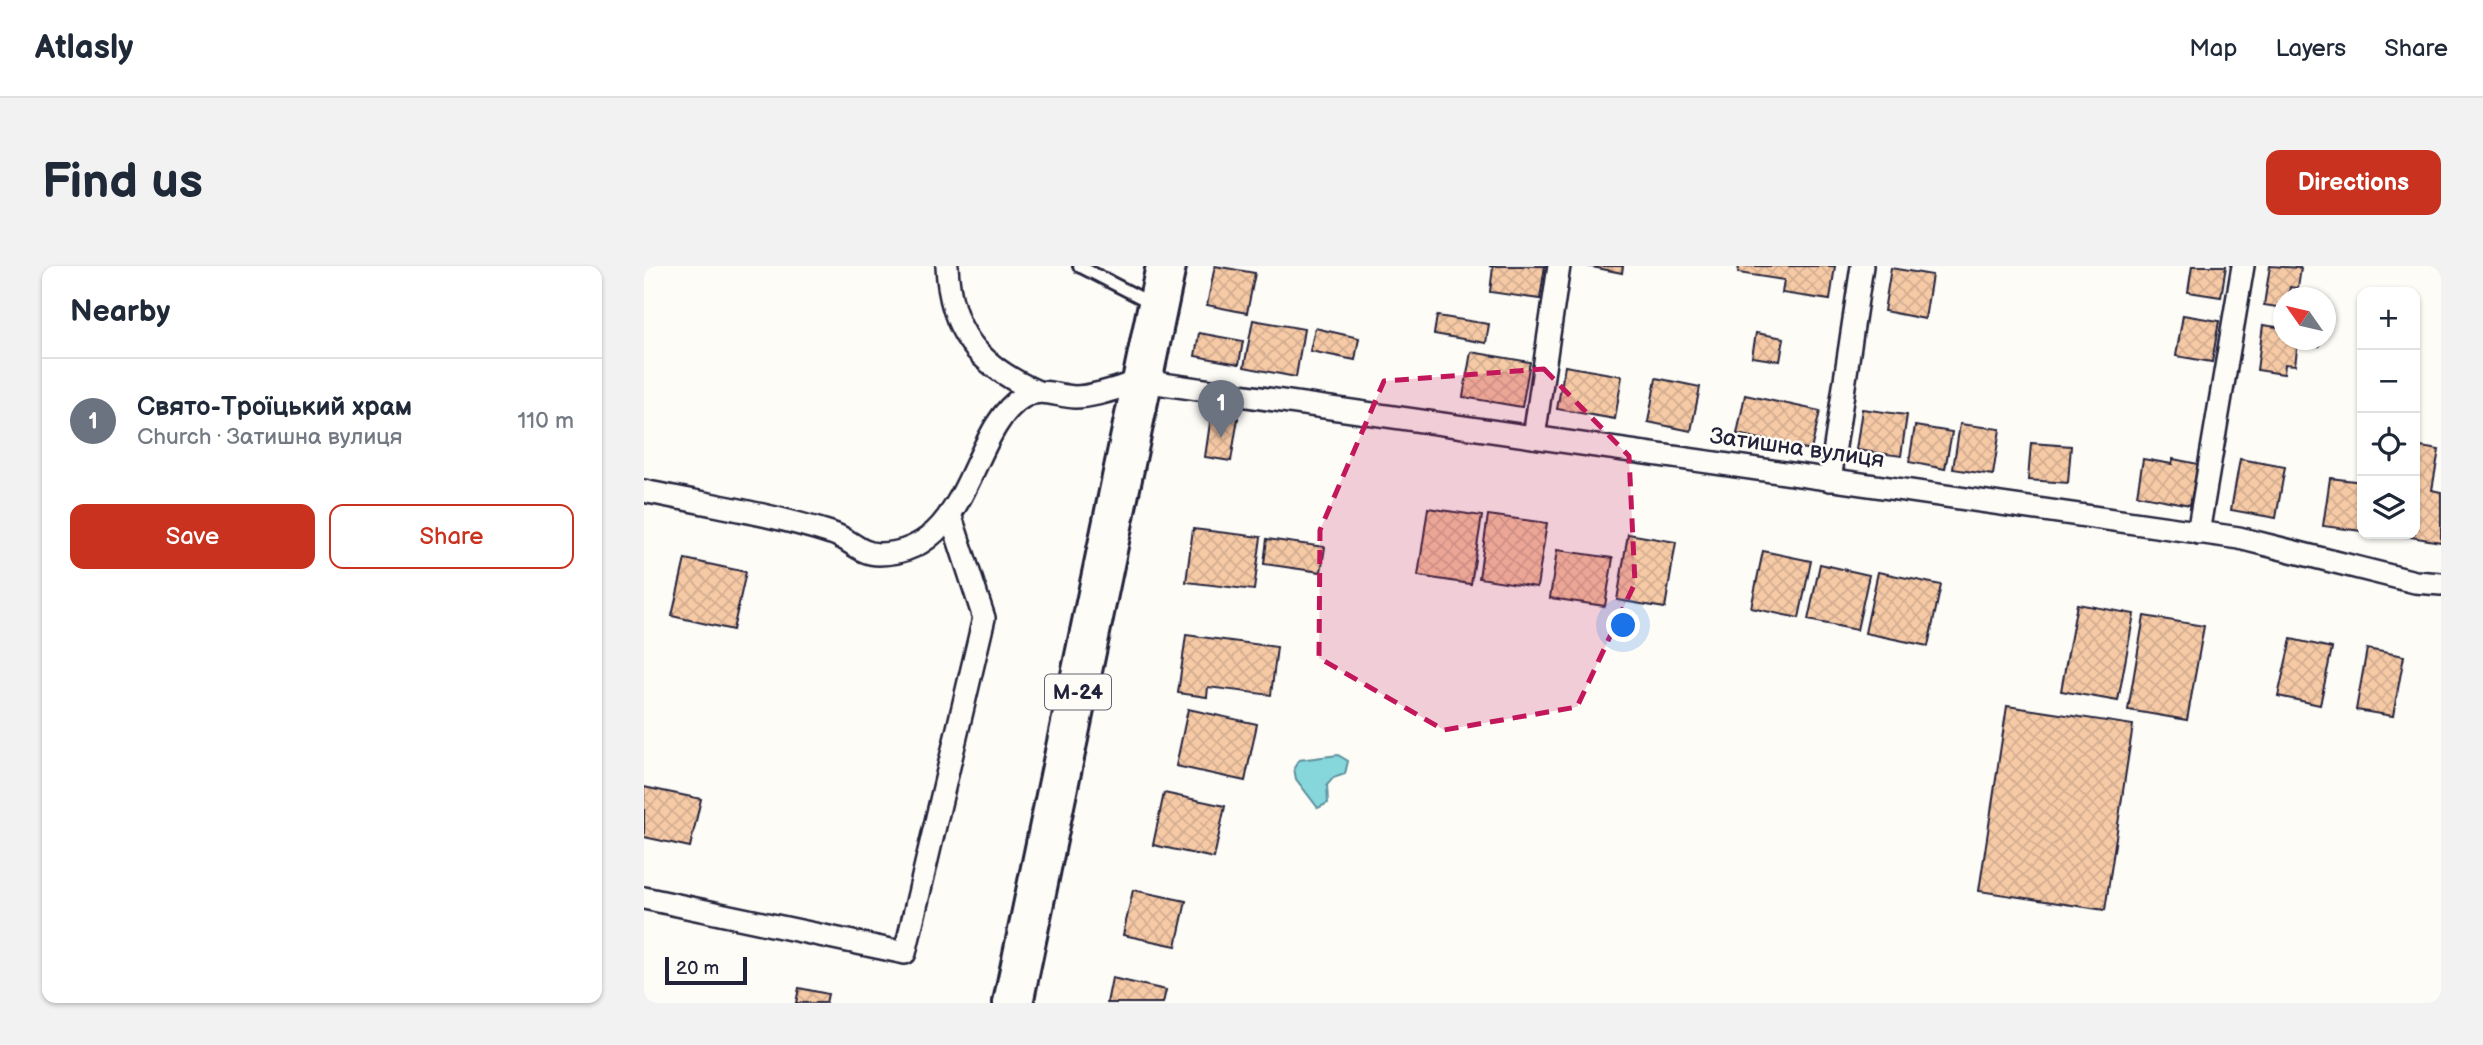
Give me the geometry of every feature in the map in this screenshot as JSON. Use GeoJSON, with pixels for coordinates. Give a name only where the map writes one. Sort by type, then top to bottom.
{"type":"FeatureCollection","features":[{"type":"Feature","properties":{"kind":"highway","name":"М-24"},"geometry":{"type":"LineString","coordinates":[[1013,1003],[1166,266]]}},
{"type":"Feature","properties":{"kind":"street"},"geometry":{"type":"LineString","coordinates":[[947,266],[953,313],[975,352],[1007,378],[1036,391],[1077,397],[1142,381]]}},
{"type":"Feature","properties":{"kind":"street"},"geometry":{"type":"LineString","coordinates":[[1534,437],[1559,266]]}},
{"type":"Feature","properties":{"kind":"street"},"geometry":{"type":"LineString","coordinates":[[1830,480],[1862,266]]}},
{"type":"Feature","properties":{"kind":"street"},"geometry":{"type":"LineString","coordinates":[[2198,533],[2243,266]]}},
{"type":"Feature","properties":{"kind":"street","name":"Затишна вулиця"},"geometry":{"type":"LineString","coordinates":[[1142,381],[2239,538],[2415,582],[2441,584]]}},
{"type":"Feature","properties":{"kind":"street"},"geometry":{"type":"LineString","coordinates":[[644,491],[829,532],[870,553],[901,550],[931,533],[950,514],[1008,408],[1036,391]]}},
{"type":"Feature","properties":{"kind":"street"},"geometry":{"type":"LineString","coordinates":[[644,898],[905,953],[984,618],[950,514]]}},
{"type":"Feature","properties":{"kind":"lane"},"geometry":{"type":"LineString","coordinates":[[1079,266],[1157,306]]}},
{"type":"Feature","properties":{"kind":"highlighted area"},"geometry":{"type":"Polygon","coordinates":[[[1544,369],[1629,456],[1635,583],[1577,707],[1444,730],[1319,658],[1320,530],[1384,381],[1544,369]]]}},
{"type":"Feature","properties":{"kind":"water"},"geometry":{"type":"Polygon","coordinates":[[[1338,755],[1348,761],[1345,774],[1333,778],[1327,785],[1328,803],[1318,808],[1296,779],[1294,768],[1299,760],[1338,755]]]}},
{"type":"Feature","properties":{"kind":"building"},"geometry":{"type":"Polygon","coordinates":[[[1215,266],[1255,273],[1247,313],[1207,305],[1215,266]]]}},
{"type":"Feature","properties":{"kind":"building"},"geometry":{"type":"Polygon","coordinates":[[[1489,266],[1545,266],[1540,299],[1490,292],[1493,267],[1489,266]]]}},
{"type":"Feature","properties":{"kind":"building"},"geometry":{"type":"Polygon","coordinates":[[[1587,266],[1623,266],[1622,273],[1587,266]]]}},
{"type":"Feature","properties":{"kind":"building"},"geometry":{"type":"Polygon","coordinates":[[[1739,266],[1835,266],[1830,300],[1782,293],[1784,280],[1738,273],[1739,266]]]}},
{"type":"Feature","properties":{"kind":"building"},"geometry":{"type":"Polygon","coordinates":[[[2192,266],[2226,266],[2221,297],[2188,292],[2192,266]]]}},
{"type":"Feature","properties":{"kind":"building"},"geometry":{"type":"Polygon","coordinates":[[[2270,266],[2301,268],[2298,287],[2273,287],[2273,306],[2264,305],[2270,266]]]}},
{"type":"Feature","properties":{"kind":"building"},"geometry":{"type":"Polygon","coordinates":[[[1891,268],[1932,275],[1925,319],[1884,311],[1891,268]]]}},
{"type":"Feature","properties":{"kind":"building"},"geometry":{"type":"Polygon","coordinates":[[[2183,315],[2219,321],[2212,362],[2176,356],[2183,315]]]}},
{"type":"Feature","properties":{"kind":"building"},"geometry":{"type":"Polygon","coordinates":[[[1437,316],[1489,324],[1486,343],[1434,334],[1437,316]]]}},
{"type":"Feature","properties":{"kind":"building"},"geometry":{"type":"Polygon","coordinates":[[[1253,320],[1304,329],[1296,377],[1244,367],[1253,320]]]}},
{"type":"Feature","properties":{"kind":"building"},"geometry":{"type":"Polygon","coordinates":[[[2263,325],[2273,326],[2273,350],[2297,350],[2295,365],[2285,364],[2284,374],[2257,370],[2263,325]]]}},
{"type":"Feature","properties":{"kind":"building"},"geometry":{"type":"Polygon","coordinates":[[[1315,328],[1359,338],[1355,360],[1310,351],[1315,328]]]}},
{"type":"Feature","properties":{"kind":"building"},"geometry":{"type":"Polygon","coordinates":[[[1199,333],[1243,341],[1239,364],[1195,356],[1199,333]]]}},
{"type":"Feature","properties":{"kind":"building"},"geometry":{"type":"Polygon","coordinates":[[[1756,333],[1784,338],[1780,361],[1752,357],[1756,333]]]}},
{"type":"Feature","properties":{"kind":"building"},"geometry":{"type":"Polygon","coordinates":[[[1471,352],[1530,362],[1522,407],[1463,397],[1471,352]]]}},
{"type":"Feature","properties":{"kind":"building"},"geometry":{"type":"Polygon","coordinates":[[[1565,366],[1622,376],[1615,419],[1557,409],[1565,366]]]}},
{"type":"Feature","properties":{"kind":"building"},"geometry":{"type":"Polygon","coordinates":[[[1656,378],[1700,387],[1691,431],[1648,422],[1656,378]]]}},
{"type":"Feature","properties":{"kind":"building"},"geometry":{"type":"Polygon","coordinates":[[[1745,395],[1820,411],[1811,450],[1737,434],[1745,395]]]}},
{"type":"Feature","properties":{"kind":"building"},"geometry":{"type":"Polygon","coordinates":[[[1862,409],[1907,415],[1901,456],[1856,450],[1862,409]]]}},
{"type":"Feature","properties":{"kind":"building"},"geometry":{"type":"Polygon","coordinates":[[[1211,416],[1238,418],[1231,461],[1205,457],[1211,416]]]}},
{"type":"Feature","properties":{"kind":"building"},"geometry":{"type":"Polygon","coordinates":[[[1960,424],[2000,429],[1993,475],[1953,469],[1960,424]]]}},
{"type":"Feature","properties":{"kind":"building"},"geometry":{"type":"Polygon","coordinates":[[[1915,426],[1952,432],[1945,469],[1909,462],[1915,426]]]}},
{"type":"Feature","properties":{"kind":"building"},"geometry":{"type":"Polygon","coordinates":[[[2031,443],[2071,446],[2068,483],[2028,480],[2031,443]]]}},
{"type":"Feature","properties":{"kind":"building"},"geometry":{"type":"Polygon","coordinates":[[[2420,447],[2439,450],[2432,490],[2441,492],[2441,542],[2420,538],[2420,447]]]}},
{"type":"Feature","properties":{"kind":"building"},"geometry":{"type":"Polygon","coordinates":[[[2143,459],[2172,464],[2173,459],[2198,464],[2190,505],[2137,495],[2143,459]]]}},
{"type":"Feature","properties":{"kind":"building"},"geometry":{"type":"Polygon","coordinates":[[[2240,459],[2285,467],[2276,518],[2231,510],[2240,459]]]}},
{"type":"Feature","properties":{"kind":"building"},"geometry":{"type":"Polygon","coordinates":[[[2330,478],[2357,481],[2357,530],[2323,526],[2330,478]]]}},
{"type":"Feature","properties":{"kind":"building"},"geometry":{"type":"Polygon","coordinates":[[[1428,508],[1482,516],[1471,584],[1418,576],[1428,508]]]}},
{"type":"Feature","properties":{"kind":"building"},"geometry":{"type":"Polygon","coordinates":[[[1488,515],[1547,523],[1537,587],[1479,578],[1488,515]]]}},
{"type":"Feature","properties":{"kind":"building"},"geometry":{"type":"Polygon","coordinates":[[[1193,529],[1261,537],[1254,590],[1186,582],[1193,529]]]}},
{"type":"Feature","properties":{"kind":"building"},"geometry":{"type":"Polygon","coordinates":[[[1628,534],[1676,542],[1665,608],[1617,600],[1628,534]]]}},
{"type":"Feature","properties":{"kind":"building"},"geometry":{"type":"Polygon","coordinates":[[[1267,539],[1325,547],[1321,572],[1264,564],[1267,539]]]}},
{"type":"Feature","properties":{"kind":"building"},"geometry":{"type":"Polygon","coordinates":[[[1557,550],[1613,558],[1605,606],[1550,598],[1557,550]]]}},
{"type":"Feature","properties":{"kind":"building"},"geometry":{"type":"Polygon","coordinates":[[[1763,551],[1811,561],[1799,618],[1751,608],[1763,551]]]}},
{"type":"Feature","properties":{"kind":"building"},"geometry":{"type":"Polygon","coordinates":[[[685,559],[746,572],[733,630],[672,616],[685,559]]]}},
{"type":"Feature","properties":{"kind":"building"},"geometry":{"type":"Polygon","coordinates":[[[1820,564],[1869,575],[1857,630],[1808,620],[1820,564]]]}},
{"type":"Feature","properties":{"kind":"building"},"geometry":{"type":"Polygon","coordinates":[[[1878,572],[1941,585],[1928,646],[1865,633],[1878,572]]]}},
{"type":"Feature","properties":{"kind":"building"},"geometry":{"type":"Polygon","coordinates":[[[2077,604],[2134,614],[2118,701],[2061,691],[2077,604]]]}},
{"type":"Feature","properties":{"kind":"building"},"geometry":{"type":"Polygon","coordinates":[[[2144,616],[2204,626],[2187,720],[2128,710],[2144,616]]]}},
{"type":"Feature","properties":{"kind":"building"},"geometry":{"type":"Polygon","coordinates":[[[1186,635],[1277,647],[1271,695],[1208,687],[1207,697],[1178,693],[1186,635]]]}},
{"type":"Feature","properties":{"kind":"building"},"geometry":{"type":"Polygon","coordinates":[[[2291,639],[2332,648],[2320,705],[2278,696],[2291,639]]]}},
{"type":"Feature","properties":{"kind":"building"},"geometry":{"type":"Polygon","coordinates":[[[2367,649],[2404,656],[2393,716],[2356,710],[2367,649]]]}},
{"type":"Feature","properties":{"kind":"building"},"geometry":{"type":"Polygon","coordinates":[[[2007,706],[2133,725],[2105,910],[1979,891],[2007,706]]]}},
{"type":"Feature","properties":{"kind":"building"},"geometry":{"type":"Polygon","coordinates":[[[1188,709],[1257,724],[1245,781],[1176,766],[1188,709]]]}},
{"type":"Feature","properties":{"kind":"building"},"geometry":{"type":"Polygon","coordinates":[[[644,787],[701,799],[690,847],[644,837],[644,787]]]}},
{"type":"Feature","properties":{"kind":"building"},"geometry":{"type":"Polygon","coordinates":[[[1164,793],[1225,806],[1214,858],[1153,845],[1164,793]]]}},
{"type":"Feature","properties":{"kind":"building"},"geometry":{"type":"Polygon","coordinates":[[[1133,890],[1186,901],[1176,946],[1123,935],[1133,890]]]}},
{"type":"Feature","properties":{"kind":"building"},"geometry":{"type":"Polygon","coordinates":[[[1112,978],[1166,990],[1163,1003],[1107,1003],[1112,978]]]}},
{"type":"Feature","properties":{"kind":"building"},"geometry":{"type":"Polygon","coordinates":[[[799,988],[828,994],[826,1003],[796,1003],[799,988]]]}},
{"type":"Feature","properties":{"kind":"place","name":"Свято-Троїцький храм"},"geometry":{"type":"Point","coordinates":[1221,438]}}]}
